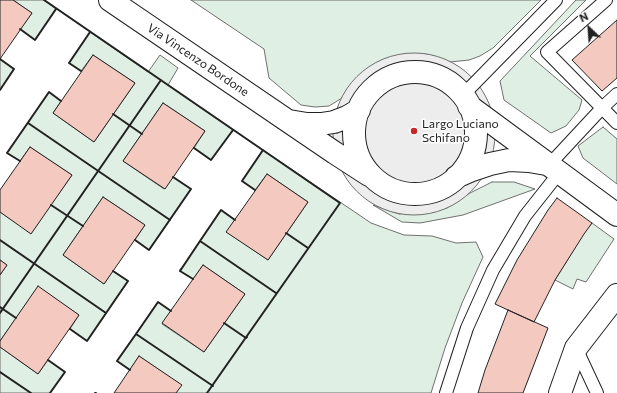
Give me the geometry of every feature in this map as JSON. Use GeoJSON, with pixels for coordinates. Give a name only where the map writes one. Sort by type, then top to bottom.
{"type":"FeatureCollection","features":[{"type":"Feature","properties":{"kind":"street","name":"Via Vincenzo Bordone"},"geometry":{"type":"LineString","coordinates":[[110,0],[374,178]]}},
{"type":"Feature","properties":{"kind":"street"},"geometry":{"type":"LineString","coordinates":[[455,178],[466,165],[473,150],[475,128],[474,117],[466,101],[454,86],[438,77],[419,72],[394,76],[383,81],[373,89],[359,110],[355,125],[354,141],[366,170],[382,184],[395,190],[419,194],[438,189],[455,178],[472,170],[509,160],[530,161],[554,169]]}},
{"type":"Feature","properties":{"kind":"street"},"geometry":{"type":"LineString","coordinates":[[466,101],[554,169],[617,215]]}},
{"type":"Feature","properties":{"kind":"street"},"geometry":{"type":"LineString","coordinates":[[286,120],[307,124],[321,124],[334,122],[359,110]]}},
{"type":"Feature","properties":{"kind":"street"},"geometry":{"type":"LineString","coordinates":[[560,393],[576,348],[617,296]]}},
{"type":"Feature","properties":{"kind":"lane"},"geometry":{"type":"LineString","coordinates":[[466,101],[556,0]]}},
{"type":"Feature","properties":{"kind":"lane"},"geometry":{"type":"LineString","coordinates":[[606,0],[547,52],[617,122]]}},
{"type":"Feature","properties":{"kind":"lane"},"geometry":{"type":"LineString","coordinates":[[446,393],[467,328],[493,270],[554,169],[602,108],[617,94]]}},
{"type":"Feature","properties":{"kind":"lane"},"geometry":{"type":"LineString","coordinates":[[576,348],[597,393]]}},
{"type":"Feature","properties":{"kind":"green space"},"geometry":{"type":"Polygon","coordinates":[[[13,0],[44,0],[56,9],[35,40],[20,29],[32,13],[13,0]]]}},
{"type":"Feature","properties":{"kind":"green space"},"geometry":{"type":"Polygon","coordinates":[[[191,0],[541,0],[493,48],[480,56],[469,60],[450,62],[426,54],[388,58],[367,69],[353,82],[342,98],[329,106],[315,107],[301,105],[269,78],[264,49],[191,0]]]}},
{"type":"Feature","properties":{"kind":"green space"},"geometry":{"type":"Polygon","coordinates":[[[576,0],[586,0],[530,56],[582,100],[579,110],[566,126],[551,133],[504,100],[500,81],[576,0]]]}},
{"type":"Feature","properties":{"kind":"green space"},"geometry":{"type":"Polygon","coordinates":[[[90,32],[148,72],[160,55],[178,68],[168,85],[233,130],[211,160],[194,148],[205,131],[163,103],[123,161],[164,189],[173,177],[191,189],[170,220],[149,250],[135,240],[145,225],[103,197],[63,255],[104,284],[113,271],[128,281],[87,341],[70,329],[79,315],[38,287],[0,341],[0,275],[7,265],[0,260],[0,212],[31,233],[72,175],[30,147],[20,161],[7,153],[49,92],[61,101],[53,113],[94,142],[135,83],[93,55],[81,71],[69,63],[90,32]]]}},
{"type":"Feature","properties":{"kind":"green space"},"geometry":{"type":"Polygon","coordinates":[[[0,59],[14,69],[0,90],[0,59]]]}},
{"type":"Feature","properties":{"kind":"green space"},"geometry":{"type":"Polygon","coordinates":[[[603,127],[617,139],[617,184],[583,158],[578,146],[603,127]]]}},
{"type":"Feature","properties":{"kind":"green space"},"geometry":{"type":"Polygon","coordinates":[[[263,150],[371,223],[404,235],[432,236],[456,243],[476,242],[483,257],[462,303],[445,348],[431,393],[176,393],[181,385],[139,356],[130,370],[117,361],[158,302],[171,311],[162,324],[204,352],[245,294],[203,265],[193,279],[180,271],[221,210],[235,220],[227,232],[268,260],[308,202],[267,174],[255,190],[242,181],[263,150]]]}},
{"type":"Feature","properties":{"kind":"green space"},"geometry":{"type":"Polygon","coordinates":[[[492,182],[514,182],[535,189],[463,215],[420,223],[402,222],[373,205],[399,214],[447,208],[470,193],[492,182]]]}},
{"type":"Feature","properties":{"kind":"green space"},"geometry":{"type":"Polygon","coordinates":[[[592,223],[614,239],[586,282],[577,279],[573,289],[555,280],[583,234],[592,223]]]}},
{"type":"Feature","properties":{"kind":"green space"},"geometry":{"type":"Polygon","coordinates":[[[0,347],[38,374],[48,360],[65,372],[50,393],[0,393],[0,347]]]}},
{"type":"Feature","properties":{"kind":"shaded area","name":"Largo Luciano Schifano"},"geometry":{"type":"Polygon","coordinates":[[[414,53],[430,55],[445,60],[459,67],[471,77],[481,89],[488,103],[493,118],[495,134],[493,150],[488,165],[481,179],[471,191],[459,201],[445,208],[430,213],[414,215],[398,213],[383,208],[369,201],[357,191],[347,179],[340,165],[335,150],[333,134],[335,118],[340,103],[347,89],[357,77],[369,67],[383,60],[398,55],[414,53]]]}},
{"type":"Feature","properties":{"kind":"building"},"geometry":{"type":"Polygon","coordinates":[[[0,0],[13,0],[32,13],[0,59],[0,0]]]}},
{"type":"Feature","properties":{"kind":"building"},"geometry":{"type":"Polygon","coordinates":[[[617,20],[617,78],[602,91],[572,60],[617,20]]]}},
{"type":"Feature","properties":{"kind":"building"},"geometry":{"type":"Polygon","coordinates":[[[93,55],[135,83],[94,142],[53,113],[93,55]]]}},
{"type":"Feature","properties":{"kind":"building"},"geometry":{"type":"Polygon","coordinates":[[[163,103],[205,131],[165,189],[123,161],[163,103]]]}},
{"type":"Feature","properties":{"kind":"building"},"geometry":{"type":"Polygon","coordinates":[[[30,147],[72,175],[31,234],[0,212],[0,190],[30,147]]]}},
{"type":"Feature","properties":{"kind":"building"},"geometry":{"type":"Polygon","coordinates":[[[267,174],[308,202],[268,260],[226,232],[267,174]]]}},
{"type":"Feature","properties":{"kind":"building"},"geometry":{"type":"Polygon","coordinates":[[[103,197],[145,225],[104,284],[63,255],[103,197]]]}},
{"type":"Feature","properties":{"kind":"building"},"geometry":{"type":"Polygon","coordinates":[[[557,198],[592,223],[555,280],[534,322],[495,304],[517,260],[557,198]]]}},
{"type":"Feature","properties":{"kind":"building"},"geometry":{"type":"Polygon","coordinates":[[[0,260],[7,265],[0,275],[0,260]]]}},
{"type":"Feature","properties":{"kind":"building"},"geometry":{"type":"Polygon","coordinates":[[[203,265],[245,294],[204,352],[162,323],[203,265]]]}},
{"type":"Feature","properties":{"kind":"building"},"geometry":{"type":"Polygon","coordinates":[[[38,286],[79,315],[38,374],[0,347],[0,341],[38,286]]]}},
{"type":"Feature","properties":{"kind":"building"},"geometry":{"type":"Polygon","coordinates":[[[508,310],[548,328],[523,393],[478,393],[485,370],[508,310]]]}},
{"type":"Feature","properties":{"kind":"building"},"geometry":{"type":"Polygon","coordinates":[[[139,356],[182,385],[176,393],[114,393],[139,356]]]}},
{"type":"Feature","properties":{"kind":"wall"},"geometry":{"type":"LineString","coordinates":[[44,0],[340,203],[207,393]]}},
{"type":"Feature","properties":{"kind":"wall"},"geometry":{"type":"LineString","coordinates":[[20,29],[35,40],[56,9]]}},
{"type":"Feature","properties":{"kind":"wall"},"geometry":{"type":"LineString","coordinates":[[81,71],[69,63],[90,32]]}},
{"type":"Feature","properties":{"kind":"wall"},"geometry":{"type":"LineString","coordinates":[[0,59],[14,69],[0,90]]}},
{"type":"Feature","properties":{"kind":"wall"},"geometry":{"type":"LineString","coordinates":[[0,313],[161,80]]}},
{"type":"Feature","properties":{"kind":"wall"},"geometry":{"type":"LineString","coordinates":[[20,161],[7,153],[49,92],[61,101]]}},
{"type":"Feature","properties":{"kind":"wall"},"geometry":{"type":"LineString","coordinates":[[113,114],[142,134]]}},
{"type":"Feature","properties":{"kind":"wall"},"geometry":{"type":"LineString","coordinates":[[28,123],[170,220]]}},
{"type":"Feature","properties":{"kind":"wall"},"geometry":{"type":"LineString","coordinates":[[194,148],[211,160],[233,130]]}},
{"type":"Feature","properties":{"kind":"wall"},"geometry":{"type":"LineString","coordinates":[[255,190],[242,181],[263,150]]}},
{"type":"Feature","properties":{"kind":"wall"},"geometry":{"type":"LineString","coordinates":[[135,240],[149,250],[191,189],[173,177]]}},
{"type":"Feature","properties":{"kind":"wall"},"geometry":{"type":"LineString","coordinates":[[51,205],[83,226]]}},
{"type":"Feature","properties":{"kind":"wall"},"geometry":{"type":"LineString","coordinates":[[200,241],[221,210],[235,220]]}},
{"type":"Feature","properties":{"kind":"wall"},"geometry":{"type":"LineString","coordinates":[[286,233],[308,248]]}},
{"type":"Feature","properties":{"kind":"wall"},"geometry":{"type":"LineString","coordinates":[[0,240],[106,313]]}},
{"type":"Feature","properties":{"kind":"wall"},"geometry":{"type":"LineString","coordinates":[[180,271],[200,241],[276,293]]}},
{"type":"Feature","properties":{"kind":"wall"},"geometry":{"type":"LineString","coordinates":[[181,269],[180,271],[193,279]]}},
{"type":"Feature","properties":{"kind":"wall"},"geometry":{"type":"LineString","coordinates":[[70,329],[87,341],[128,281],[113,271]]}},
{"type":"Feature","properties":{"kind":"wall"},"geometry":{"type":"LineString","coordinates":[[136,334],[158,302],[171,311]]}},
{"type":"Feature","properties":{"kind":"wall"},"geometry":{"type":"LineString","coordinates":[[0,307],[16,318]]}},
{"type":"Feature","properties":{"kind":"wall"},"geometry":{"type":"LineString","coordinates":[[224,323],[246,338],[247,337]]}},
{"type":"Feature","properties":{"kind":"wall"},"geometry":{"type":"LineString","coordinates":[[117,361],[136,334],[213,386]]}},
{"type":"Feature","properties":{"kind":"wall"},"geometry":{"type":"LineString","coordinates":[[48,360],[65,372],[50,393]]}},
{"type":"Feature","properties":{"kind":"wall"},"geometry":{"type":"LineString","coordinates":[[117,361],[130,370]]}},
{"type":"Feature","properties":{"kind":"wall"},"geometry":{"type":"LineString","coordinates":[[0,372],[31,393]]}},
{"type":"Feature","properties":{"kind":"place","name":"Largo Luciano Schifano"},"geometry":{"type":"Point","coordinates":[414,131]}}]}
